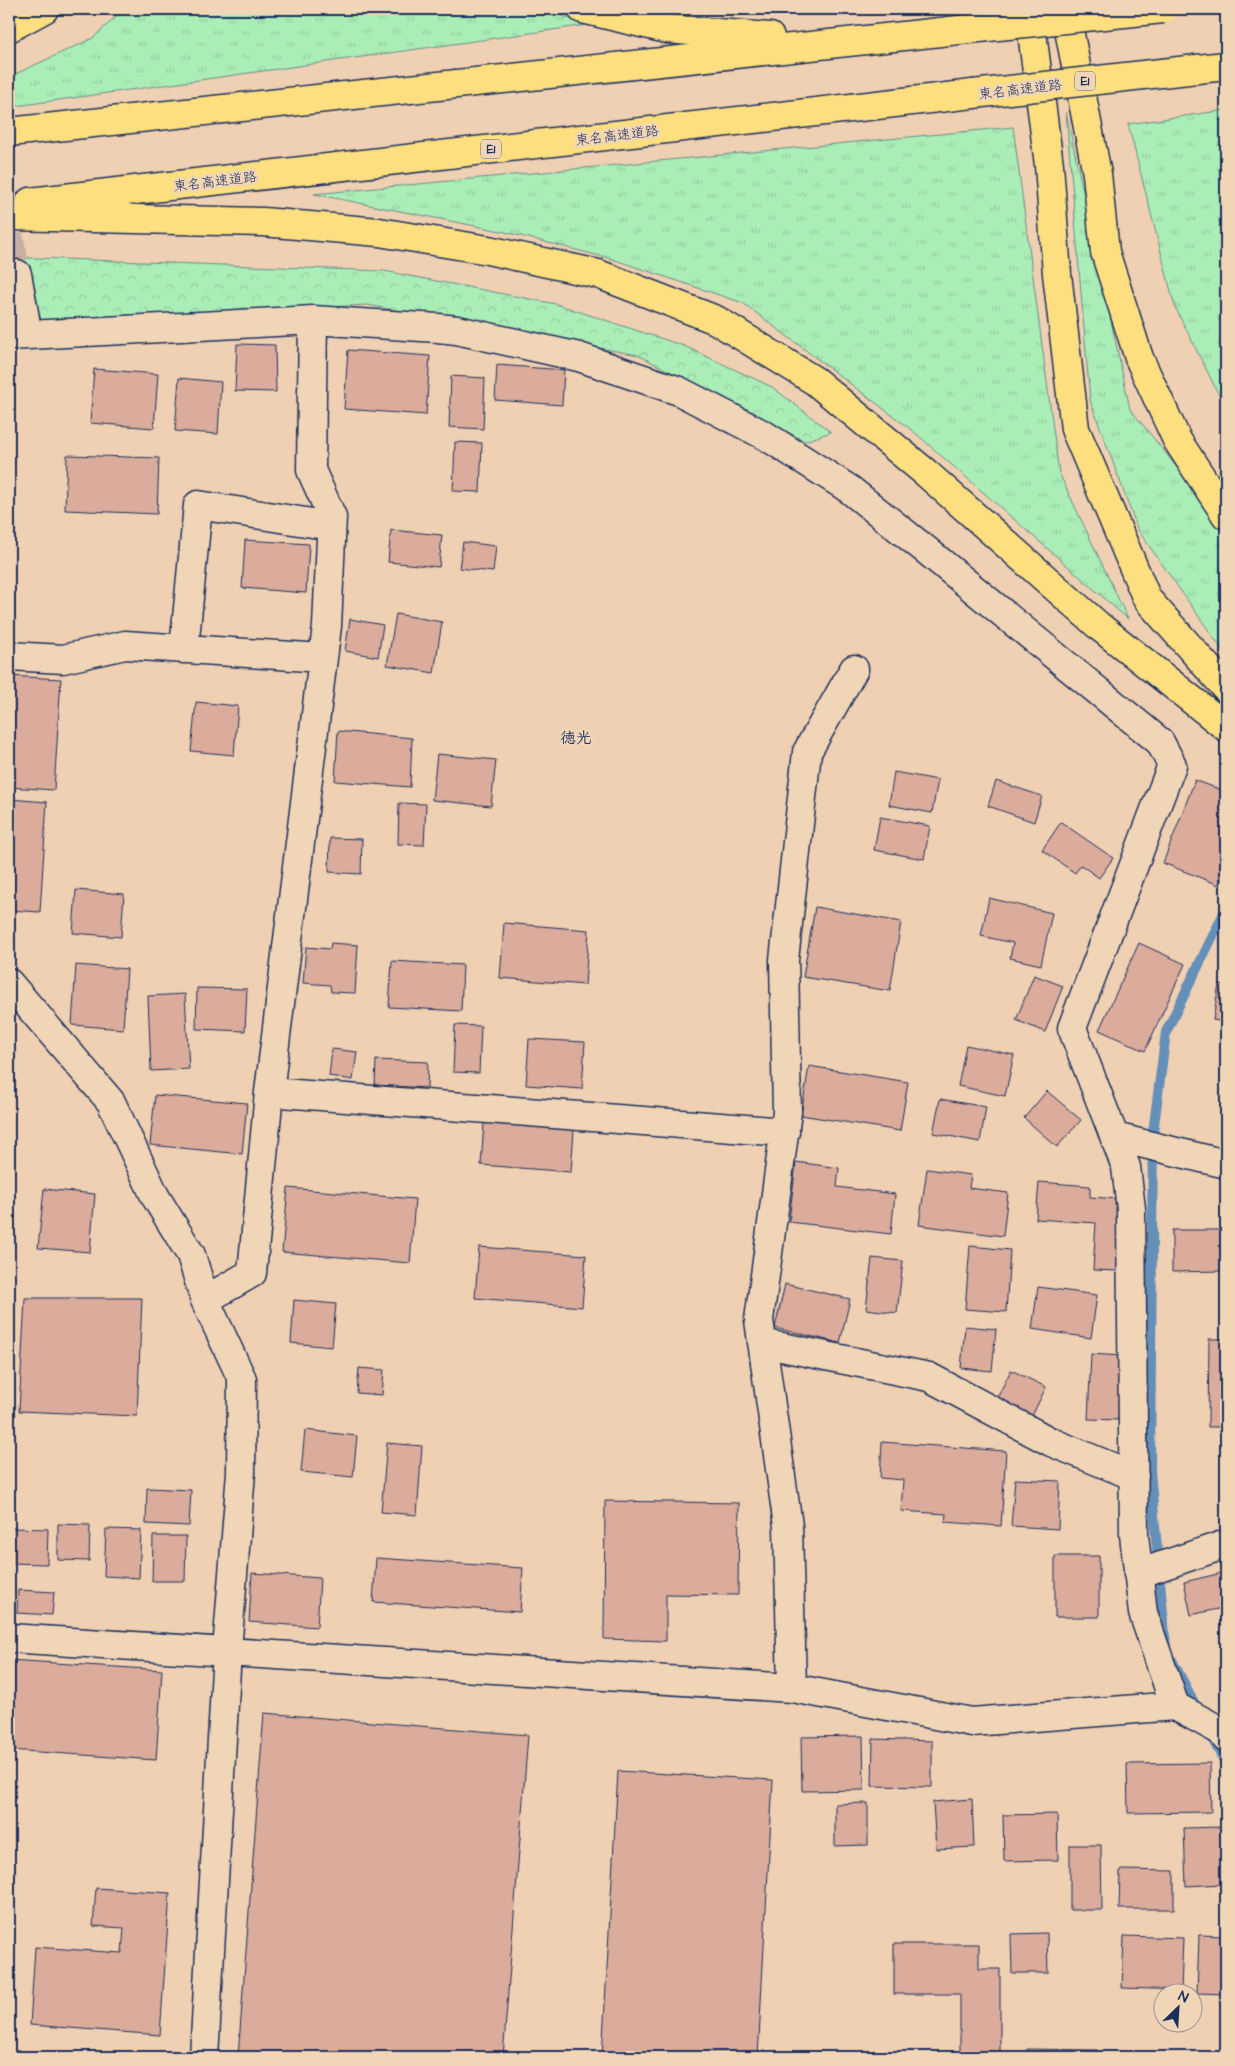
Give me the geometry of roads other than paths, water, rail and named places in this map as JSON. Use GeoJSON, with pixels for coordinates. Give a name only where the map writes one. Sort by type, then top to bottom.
{"type":"FeatureCollection","features":[{"type":"Feature","properties":{"kind":"highway"},"geometry":{"type":"LineString","coordinates":[[9,28],[44,9]]}},
{"type":"Feature","properties":{"kind":"highway"},"geometry":{"type":"LineString","coordinates":[[582,9],[666,29],[750,36],[853,41]]}},
{"type":"Feature","properties":{"kind":"highway"},"geometry":{"type":"LineString","coordinates":[[1029,9],[1049,165],[1057,274],[1075,429],[1147,599],[1226,688]]}},
{"type":"Feature","properties":{"kind":"highway"},"geometry":{"type":"LineString","coordinates":[[1065,9],[1097,174],[1105,252],[1139,358],[1177,440],[1226,515]]}},
{"type":"Feature","properties":{"kind":"highway"},"geometry":{"type":"LineString","coordinates":[[9,132],[1163,9]]}},
{"type":"Feature","properties":{"kind":"highway","name":"東名高速道路"},"geometry":{"type":"LineString","coordinates":[[9,204],[1226,66]]}},
{"type":"Feature","properties":{"kind":"highway"},"geometry":{"type":"LineString","coordinates":[[9,216],[263,222],[379,232],[488,250],[598,274],[716,320],[815,381],[926,473],[1100,627],[1226,728]]}},
{"type":"Feature","properties":{"kind":"street"},"geometry":{"type":"LineString","coordinates":[[17,274],[18,336],[313,320],[457,330],[579,357],[679,391],[766,436],[849,489],[1160,742],[1172,765],[1072,1028],[1126,1167],[1131,1209],[1134,1535],[1143,1613],[1175,1706]]}},
{"type":"Feature","properties":{"kind":"street"},"geometry":{"type":"LineString","coordinates":[[205,1300],[252,1273],[269,1092],[327,626],[332,517],[311,470],[313,320]]}},
{"type":"Feature","properties":{"kind":"street"},"geometry":{"type":"LineString","coordinates":[[184,649],[198,505],[331,526]]}},
{"type":"Feature","properties":{"kind":"street"},"geometry":{"type":"LineString","coordinates":[[9,656],[63,659],[126,645],[323,658]]}},
{"type":"Feature","properties":{"kind":"street"},"geometry":{"type":"LineString","coordinates":[[792,1688],[788,1526],[759,1320],[787,1112],[784,960],[807,752],[854,669]]}},
{"type":"Feature","properties":{"kind":"street"},"geometry":{"type":"LineString","coordinates":[[9,983],[111,1102],[155,1196],[191,1255],[205,1300],[242,1379],[241,1472],[227,1651],[204,2057]]}},
{"type":"Feature","properties":{"kind":"street"},"geometry":{"type":"LineString","coordinates":[[269,1092],[785,1132]]}},
{"type":"Feature","properties":{"kind":"street"},"geometry":{"type":"LineString","coordinates":[[1115,1137],[1226,1164]]}},
{"type":"Feature","properties":{"kind":"street"},"geometry":{"type":"LineString","coordinates":[[762,1343],[929,1377],[1051,1442],[1134,1476]]}},
{"type":"Feature","properties":{"kind":"street"},"geometry":{"type":"LineString","coordinates":[[1138,1574],[1226,1544]]}},
{"type":"Feature","properties":{"kind":"street"},"geometry":{"type":"LineString","coordinates":[[9,1638],[792,1688],[972,1722],[1175,1706],[1222,1731],[1226,1738]]}},
{"type":"Feature","properties":{"kind":"waterway"},"geometry":{"type":"LineString","coordinates":[[1166,1647],[1150,1471],[1153,1133],[1166,1032],[1226,909]]}},
{"type":"Feature","properties":{"kind":"waterway"},"geometry":{"type":"LineString","coordinates":[[1172,1660],[1199,1712]]}},
{"type":"Feature","properties":{"kind":"waterway"},"geometry":{"type":"LineString","coordinates":[[1211,1736],[1226,1765]]}},
{"type":"Feature","properties":{"kind":"tunnel"},"geometry":{"type":"LineString","coordinates":[[9,235],[17,274]]}},
{"type":"Feature","properties":{"kind":"district","name":"徳光"},"geometry":{"type":"Point","coordinates":[576,737]}}]}
